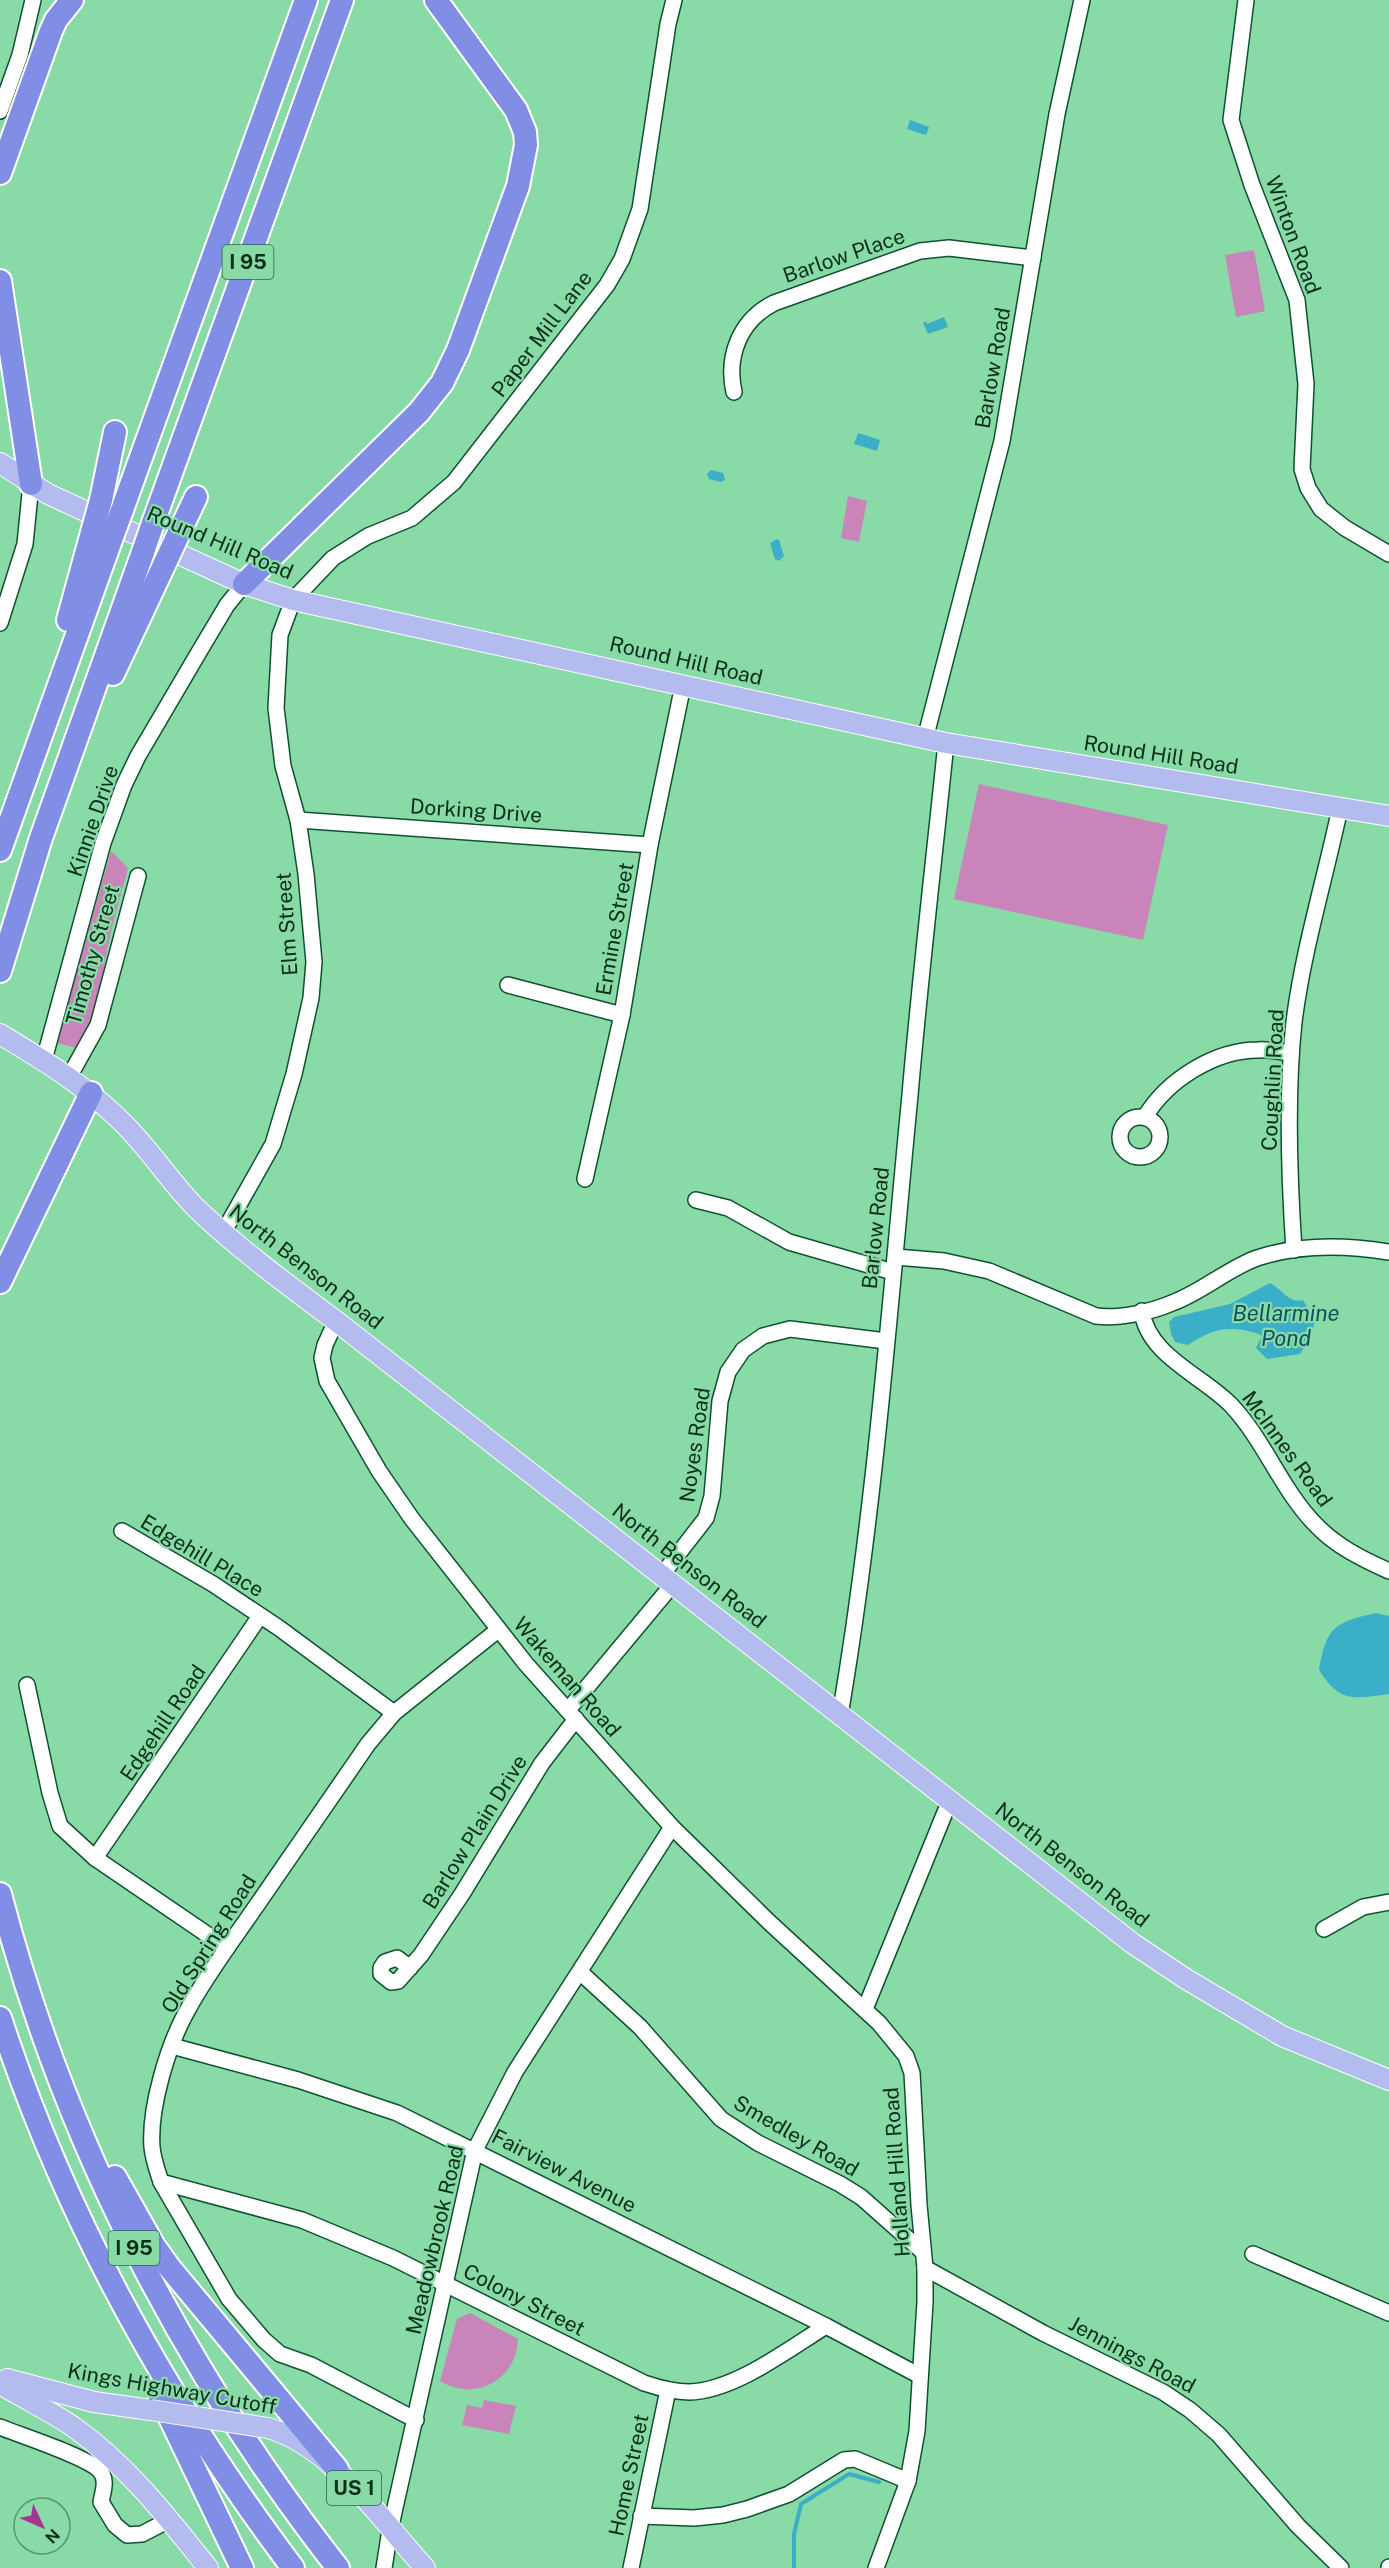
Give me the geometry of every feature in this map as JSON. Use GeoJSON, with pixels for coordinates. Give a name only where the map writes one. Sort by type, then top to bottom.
{"type":"FeatureCollection","features":[{"type":"Feature","properties":{"kind":"highway"},"geometry":{"type":"LineString","coordinates":[[0,173],[51,31],[56,20],[72,0]]}},
{"type":"Feature","properties":{"kind":"highway","name":"I 95"},"geometry":{"type":"LineString","coordinates":[[0,850],[103,533],[122,510],[306,0]]}},
{"type":"Feature","properties":{"kind":"highway","name":"I 95"},"geometry":{"type":"LineString","coordinates":[[0,971],[18,908],[55,798],[342,0]]}},
{"type":"Feature","properties":{"kind":"highway"},"geometry":{"type":"LineString","coordinates":[[244,584],[419,412],[442,383],[458,350],[518,186],[526,145],[521,120],[503,91],[436,0]]}},
{"type":"Feature","properties":{"kind":"highway"},"geometry":{"type":"LineString","coordinates":[[0,281],[32,484]]}},
{"type":"Feature","properties":{"kind":"highway"},"geometry":{"type":"LineString","coordinates":[[103,533],[101,500],[115,432]]}},
{"type":"Feature","properties":{"kind":"highway"},"geometry":{"type":"LineString","coordinates":[[55,798],[196,497]]}},
{"type":"Feature","properties":{"kind":"highway"},"geometry":{"type":"LineString","coordinates":[[0,1282],[91,1094]]}},
{"type":"Feature","properties":{"kind":"highway","name":"I 95"},"geometry":{"type":"LineString","coordinates":[[0,1894],[43,2036],[103,2183],[164,2306],[240,2433],[338,2568]]}},
{"type":"Feature","properties":{"kind":"highway","name":"I 95"},"geometry":{"type":"LineString","coordinates":[[0,2018],[50,2151],[109,2277],[194,2428],[293,2568]]}},
{"type":"Feature","properties":{"kind":"highway"},"geometry":{"type":"LineString","coordinates":[[43,2036],[154,2246],[200,2306],[337,2469]]}},
{"type":"Feature","properties":{"kind":"highway"},"geometry":{"type":"LineString","coordinates":[[109,2277],[143,2362],[242,2568]]}},
{"type":"Feature","properties":{"kind":"main road","name":"Round Hill Road"},"geometry":{"type":"LineString","coordinates":[[0,463],[48,494],[244,584],[293,600],[925,739],[1389,816]]}},
{"type":"Feature","properties":{"kind":"main road","name":"North Benson Road"},"geometry":{"type":"LineString","coordinates":[[0,1034],[69,1077],[124,1123],[189,1200],[223,1233],[272,1274],[336,1321],[1132,1943],[1186,1979],[1282,2036],[1389,2080]]}},
{"type":"Feature","properties":{"kind":"main road","name":"Kings Highway Cutoff"},"geometry":{"type":"LineString","coordinates":[[0,2377],[98,2402],[268,2428],[283,2433],[313,2448],[337,2469],[424,2568]]}},
{"type":"Feature","properties":{"kind":"main road"},"geometry":{"type":"LineString","coordinates":[[0,2384],[83,2434],[124,2470],[208,2568]]}},
{"type":"Feature","properties":{"kind":"main road"},"geometry":{"type":"LineString","coordinates":[[83,2434],[80,2424],[83,2412],[98,2402]]}},
{"type":"Feature","properties":{"kind":"street"},"geometry":{"type":"LineString","coordinates":[[0,111],[20,54],[33,0]]}},
{"type":"Feature","properties":{"kind":"street","name":"Paper Mill Lane"},"geometry":{"type":"LineString","coordinates":[[293,600],[333,558],[368,536],[412,518],[454,482],[607,285],[622,259],[640,209],[668,24],[674,0]]}},
{"type":"Feature","properties":{"kind":"street","name":"Barlow Road"},"geometry":{"type":"LineString","coordinates":[[925,739],[1002,441],[1057,114],[1082,0]]}},
{"type":"Feature","properties":{"kind":"street","name":"Winton Road"},"geometry":{"type":"LineString","coordinates":[[1246,0],[1231,120],[1252,185],[1297,300],[1306,384],[1302,469],[1308,488],[1321,509],[1345,528],[1389,554]]}},
{"type":"Feature","properties":{"kind":"street","name":"Barlow Place"},"geometry":{"type":"LineString","coordinates":[[734,392],[730,370],[731,361],[742,334],[755,316],[774,303],[920,251],[949,248],[1033,258]]}},
{"type":"Feature","properties":{"kind":"street"},"geometry":{"type":"LineString","coordinates":[[0,623],[26,543],[32,484]]}},
{"type":"Feature","properties":{"kind":"street","name":"Kinnie Drive"},"geometry":{"type":"LineString","coordinates":[[44,1060],[103,843],[120,794],[138,756],[199,652],[227,605],[244,584]]}},
{"type":"Feature","properties":{"kind":"street","name":"Elm Street"},"geometry":{"type":"LineString","coordinates":[[223,1233],[273,1144],[294,1074],[311,998],[314,962],[306,874],[298,820],[283,766],[276,708],[279,635],[293,600]]}},
{"type":"Feature","properties":{"kind":"street","name":"Ermine Street"},"geometry":{"type":"LineString","coordinates":[[585,1179],[622,1015],[650,845],[683,685]]}},
{"type":"Feature","properties":{"kind":"street","name":"Barlow Road"},"geometry":{"type":"LineString","coordinates":[[840,1715],[856,1623],[946,743]]}},
{"type":"Feature","properties":{"kind":"street","name":"Coughlin Road"},"geometry":{"type":"LineString","coordinates":[[1294,1250],[1290,1196],[1291,1053],[1300,988],[1341,808]]}},
{"type":"Feature","properties":{"kind":"street","name":"Dorking Drive"},"geometry":{"type":"LineString","coordinates":[[298,820],[650,845]]}},
{"type":"Feature","properties":{"kind":"street","name":"Timothy Street"},"geometry":{"type":"LineString","coordinates":[[69,1077],[98,1025],[138,876]]}},
{"type":"Feature","properties":{"kind":"street"},"geometry":{"type":"LineString","coordinates":[[508,985],[622,1015]]}},
{"type":"Feature","properties":{"kind":"street"},"geometry":{"type":"LineString","coordinates":[[1145,1117],[1154,1102],[1175,1084],[1212,1061],[1260,1049],[1291,1053]]}},
{"type":"Feature","properties":{"kind":"street"},"geometry":{"type":"LineString","coordinates":[[696,1200],[728,1209],[789,1242],[894,1265],[944,1261],[989,1271],[1096,1316],[1108,1317],[1172,1303],[1256,1259],[1294,1250],[1342,1246],[1389,1252]]}},
{"type":"Feature","properties":{"kind":"street","name":"McInnes Road"},"geometry":{"type":"LineString","coordinates":[[1142,1311],[1146,1328],[1161,1348],[1232,1406],[1275,1466],[1295,1500],[1316,1526],[1344,1548],[1389,1571]]}},
{"type":"Feature","properties":{"kind":"street","name":"Wakeman Road"},"geometry":{"type":"LineString","coordinates":[[336,1321],[322,1358],[327,1382],[379,1471],[412,1519],[498,1630],[672,1827],[769,1922],[865,2009]]}},
{"type":"Feature","properties":{"kind":"street","name":"Noyes Road"},"geometry":{"type":"LineString","coordinates":[[572,1715],[667,1580],[706,1518],[712,1496],[720,1401],[728,1372],[743,1350],[763,1336],[790,1329],[886,1341]]}},
{"type":"Feature","properties":{"kind":"street","name":"Edgehill Place"},"geometry":{"type":"LineString","coordinates":[[122,1531],[213,1584],[260,1616]]}},
{"type":"Feature","properties":{"kind":"street"},"geometry":{"type":"LineString","coordinates":[[260,1616],[394,1713]]}},
{"type":"Feature","properties":{"kind":"street","name":"Edgehill Road"},"geometry":{"type":"LineString","coordinates":[[95,1858],[260,1616]]}},
{"type":"Feature","properties":{"kind":"street","name":"Old Spring Road"},"geometry":{"type":"LineString","coordinates":[[416,2420],[311,2365],[280,2354],[264,2340],[229,2299],[161,2182],[155,2166],[152,2146],[153,2126],[160,2086],[172,2046],[186,2013],[227,1948],[368,1744],[394,1713],[498,1630]]}},
{"type":"Feature","properties":{"kind":"street"},"geometry":{"type":"LineString","coordinates":[[27,1685],[58,1821],[64,1830],[95,1858],[227,1948]]}},
{"type":"Feature","properties":{"kind":"street","name":"Barlow Plain Drive"},"geometry":{"type":"LineString","coordinates":[[410,1968],[462,1894],[572,1715]]}},
{"type":"Feature","properties":{"kind":"street"},"geometry":{"type":"LineString","coordinates":[[865,2009],[950,1800]]}},
{"type":"Feature","properties":{"kind":"street","name":"Meadowbrook Road"},"geometry":{"type":"LineString","coordinates":[[384,2568],[390,2530],[475,2150],[515,2072],[672,1827]]}},
{"type":"Feature","properties":{"kind":"street"},"geometry":{"type":"LineString","coordinates":[[1324,1929],[1363,1907],[1389,1902]]}},
{"type":"Feature","properties":{"kind":"street","name":"Smedley Road"},"geometry":{"type":"LineString","coordinates":[[580,1972],[640,2026],[721,2119],[758,2144],[861,2197],[923,2252]]}},
{"type":"Feature","properties":{"kind":"street","name":"Holland Hill Road"},"geometry":{"type":"LineString","coordinates":[[865,2009],[906,2056],[912,2073],[925,2268],[917,2431],[908,2481],[876,2568]]}},
{"type":"Feature","properties":{"kind":"street","name":"Fairview Avenue"},"geometry":{"type":"LineString","coordinates":[[172,2046],[298,2079],[397,2113],[826,2326],[920,2376]]}},
{"type":"Feature","properties":{"kind":"street","name":"Colony Street"},"geometry":{"type":"LineString","coordinates":[[161,2182],[302,2220],[393,2258],[644,2383],[668,2390],[691,2392],[728,2382],[759,2367],[826,2326]]}},
{"type":"Feature","properties":{"kind":"street"},"geometry":{"type":"LineString","coordinates":[[1252,2254],[1389,2313]]}},
{"type":"Feature","properties":{"kind":"street","name":"Jennings Road"},"geometry":{"type":"LineString","coordinates":[[925,2268],[1043,2332],[1163,2392],[1190,2410],[1219,2435],[1298,2526],[1341,2568]]}},
{"type":"Feature","properties":{"kind":"street","name":"Home Street"},"geometry":{"type":"LineString","coordinates":[[631,2568],[668,2390]]}},
{"type":"Feature","properties":{"kind":"street"},"geometry":{"type":"LineString","coordinates":[[0,2427],[85,2461],[100,2471],[105,2484],[101,2502],[115,2525],[127,2535],[142,2535],[169,2520]]}},
{"type":"Feature","properties":{"kind":"street"},"geometry":{"type":"LineString","coordinates":[[641,2516],[694,2518],[723,2515],[747,2509],[789,2494],[844,2460],[855,2459],[908,2481]]}},
{"type":"Feature","properties":{"kind":"shaded area"},"geometry":{"type":"Polygon","coordinates":[[[1254,250],[1265,311],[1236,317],[1225,255],[1254,250]]]}},
{"type":"Feature","properties":{"kind":"shaded area"},"geometry":{"type":"Polygon","coordinates":[[[848,496],[867,501],[859,542],[841,538],[848,496]]]}},
{"type":"Feature","properties":{"kind":"shaded area"},"geometry":{"type":"Polygon","coordinates":[[[979,784],[1168,825],[1143,940],[954,899],[979,784]]]}},
{"type":"Feature","properties":{"kind":"shaded area"},"geometry":{"type":"Polygon","coordinates":[[[111,851],[128,868],[111,932],[99,997],[91,1024],[77,1048],[57,1043],[111,851]]]}},
{"type":"Feature","properties":{"kind":"shaded area"},"geometry":{"type":"Polygon","coordinates":[[[470,2313],[518,2339],[516,2354],[502,2376],[491,2384],[467,2389],[453,2387],[440,2381],[457,2319],[470,2313]]]}},
{"type":"Feature","properties":{"kind":"shaded area"},"geometry":{"type":"Polygon","coordinates":[[[484,2400],[516,2406],[509,2434],[462,2425],[467,2405],[482,2408],[484,2400]]]}},
{"type":"Feature","properties":{"kind":"water"},"geometry":{"type":"Polygon","coordinates":[[[910,120],[929,127],[926,135],[907,129],[910,120]]]}},
{"type":"Feature","properties":{"kind":"water"},"geometry":{"type":"Polygon","coordinates":[[[944,317],[948,327],[928,334],[923,323],[926,321],[927,324],[944,317]]]}},
{"type":"Feature","properties":{"kind":"water"},"geometry":{"type":"Polygon","coordinates":[[[858,433],[880,440],[877,451],[854,444],[858,433]]]}},
{"type":"Feature","properties":{"kind":"water"},"geometry":{"type":"Polygon","coordinates":[[[711,470],[723,473],[725,480],[721,482],[709,479],[707,474],[711,470]]]}},
{"type":"Feature","properties":{"kind":"water"},"geometry":{"type":"Polygon","coordinates":[[[777,539],[784,556],[779,561],[775,559],[770,543],[777,539]]]}},
{"type":"Feature","properties":{"kind":"water","name":"Bellarmine Pond"},"geometry":{"type":"Polygon","coordinates":[[[1270,1283],[1290,1298],[1303,1300],[1309,1310],[1318,1313],[1309,1340],[1300,1354],[1267,1359],[1256,1348],[1262,1336],[1257,1333],[1231,1329],[1203,1336],[1188,1345],[1175,1342],[1169,1322],[1174,1317],[1230,1304],[1270,1283]]]}},
{"type":"Feature","properties":{"kind":"water"},"geometry":{"type":"Polygon","coordinates":[[[1376,1613],[1389,1616],[1389,1694],[1366,1697],[1348,1696],[1334,1688],[1319,1670],[1325,1644],[1329,1635],[1342,1624],[1376,1613]]]}},
{"type":"Feature","properties":{"kind":"waterway"},"geometry":{"type":"LineString","coordinates":[[794,2568],[794,2534],[801,2504],[849,2474],[879,2482]]}}]}
